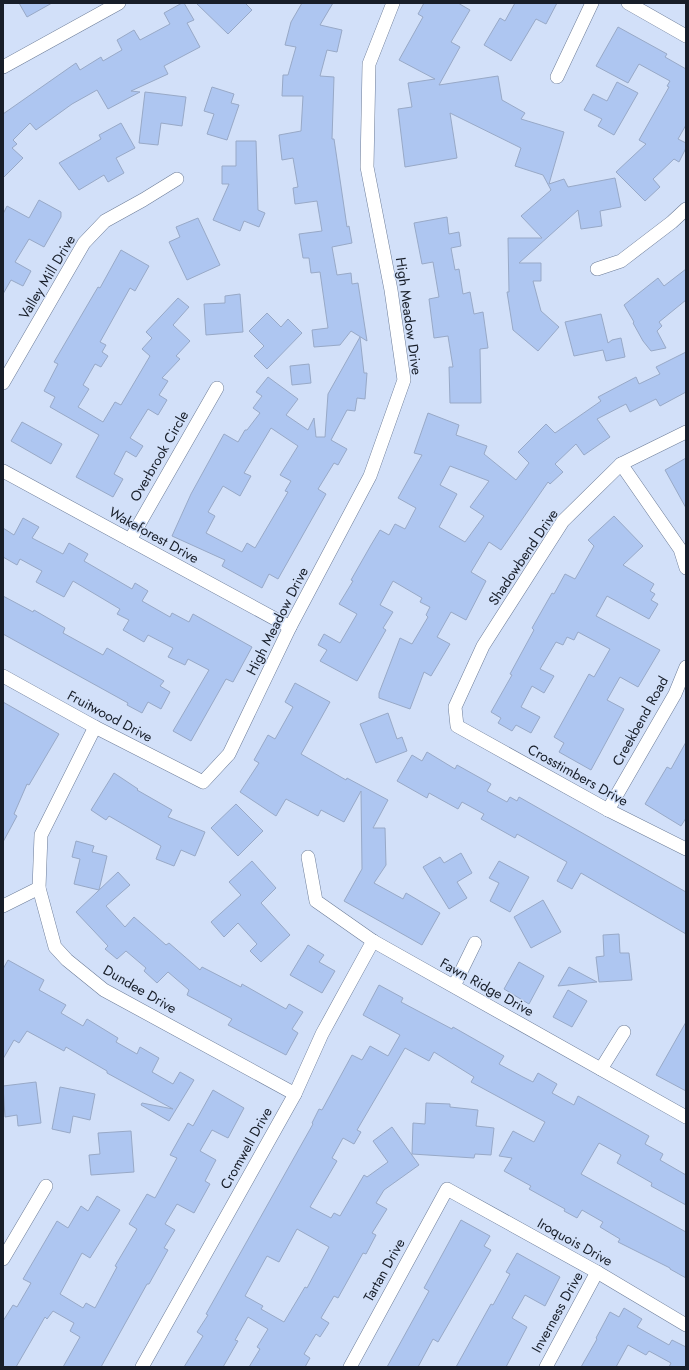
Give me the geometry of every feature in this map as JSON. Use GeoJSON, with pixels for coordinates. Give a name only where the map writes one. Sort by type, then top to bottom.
{"type":"FeatureCollection","features":[{"type":"Feature","properties":{"kind":"street"},"geometry":{"type":"LineString","coordinates":[[3,68],[118,3]]}},
{"type":"Feature","properties":{"kind":"street","name":"High Meadow Drive"},"geometry":{"type":"LineString","coordinates":[[203,782],[229,754],[290,627],[370,476],[404,380],[391,290],[367,167],[369,64],[393,3]]}},
{"type":"Feature","properties":{"kind":"street"},"geometry":{"type":"LineString","coordinates":[[557,77],[592,3]]}},
{"type":"Feature","properties":{"kind":"street"},"geometry":{"type":"LineString","coordinates":[[628,3],[686,36]]}},
{"type":"Feature","properties":{"kind":"street","name":"Valley Mill Drive"},"geometry":{"type":"LineString","coordinates":[[3,384],[84,243],[105,221],[177,178]]}},
{"type":"Feature","properties":{"kind":"street"},"geometry":{"type":"LineString","coordinates":[[597,269],[621,261],[672,222],[686,209]]}},
{"type":"Feature","properties":{"kind":"street","name":"Overbrook Circle"},"geometry":{"type":"LineString","coordinates":[[130,540],[217,388]]}},
{"type":"Feature","properties":{"kind":"street","name":"Shadowbend Drive"},"geometry":{"type":"LineString","coordinates":[[457,726],[455,707],[483,646],[563,521],[621,464],[686,432]]}},
{"type":"Feature","properties":{"kind":"street"},"geometry":{"type":"LineString","coordinates":[[621,464],[680,549],[686,568]]}},
{"type":"Feature","properties":{"kind":"street","name":"Wakeforest Drive"},"geometry":{"type":"LineString","coordinates":[[3,471],[290,627]]}},
{"type":"Feature","properties":{"kind":"street","name":"Creekbend Road"},"geometry":{"type":"LineString","coordinates":[[608,810],[675,694],[686,667]]}},
{"type":"Feature","properties":{"kind":"street","name":"Fruitwood Drive"},"geometry":{"type":"LineString","coordinates":[[3,676],[94,727],[203,782]]}},
{"type":"Feature","properties":{"kind":"street","name":"Crosstimbers Drive"},"geometry":{"type":"LineString","coordinates":[[457,726],[608,810],[686,849]]}},
{"type":"Feature","properties":{"kind":"street","name":"Dundee Drive"},"geometry":{"type":"LineString","coordinates":[[94,727],[41,835],[39,888],[55,947],[67,960],[104,990],[295,1094]]}},
{"type":"Feature","properties":{"kind":"street","name":"Fawn Ridge Drive"},"geometry":{"type":"LineString","coordinates":[[308,857],[316,901],[373,941],[686,1117]]}},
{"type":"Feature","properties":{"kind":"street"},"geometry":{"type":"LineString","coordinates":[[3,906],[39,888]]}},
{"type":"Feature","properties":{"kind":"street","name":"Cromwell Drive"},"geometry":{"type":"LineString","coordinates":[[142,1367],[295,1094],[322,1034],[373,941]]}},
{"type":"Feature","properties":{"kind":"street"},"geometry":{"type":"LineString","coordinates":[[454,986],[475,943]]}},
{"type":"Feature","properties":{"kind":"street"},"geometry":{"type":"LineString","coordinates":[[601,1069],[624,1032]]}},
{"type":"Feature","properties":{"kind":"street"},"geometry":{"type":"LineString","coordinates":[[3,1259],[46,1186]]}},
{"type":"Feature","properties":{"kind":"street","name":"Iroquois Drive"},"geometry":{"type":"LineString","coordinates":[[447,1189],[597,1272],[686,1325]]}},
{"type":"Feature","properties":{"kind":"street","name":"Tartan Drive"},"geometry":{"type":"LineString","coordinates":[[350,1367],[447,1189]]}},
{"type":"Feature","properties":{"kind":"street","name":"Inverness Drive"},"geometry":{"type":"LineString","coordinates":[[546,1367],[597,1272]]}},
{"type":"Feature","properties":{"kind":"building"},"geometry":{"type":"Polygon","coordinates":[[[19,3],[52,3],[27,17],[19,3]]]}},
{"type":"Feature","properties":{"kind":"building"},"geometry":{"type":"Polygon","coordinates":[[[184,3],[194,20],[187,23],[200,47],[164,66],[168,74],[131,91],[140,92],[108,109],[97,90],[72,104],[36,130],[30,123],[13,140],[17,144],[12,148],[23,158],[3,178],[3,114],[76,63],[80,70],[101,57],[103,61],[122,50],[117,40],[134,30],[140,40],[170,24],[164,13],[184,3]]]}},
{"type":"Feature","properties":{"kind":"building"},"geometry":{"type":"Polygon","coordinates":[[[196,3],[245,3],[252,10],[228,34],[196,3]]]}},
{"type":"Feature","properties":{"kind":"building"},"geometry":{"type":"Polygon","coordinates":[[[302,3],[333,3],[320,25],[342,30],[337,52],[327,50],[320,76],[334,77],[332,139],[334,139],[347,227],[349,226],[352,243],[332,247],[337,275],[351,273],[352,284],[358,283],[367,341],[351,331],[340,345],[314,347],[312,330],[328,328],[320,272],[311,273],[309,258],[303,258],[299,234],[322,231],[317,201],[295,204],[293,188],[298,187],[293,158],[282,160],[279,135],[301,131],[303,96],[282,96],[283,75],[288,75],[296,47],[285,45],[291,22],[302,3]]]}},
{"type":"Feature","properties":{"kind":"building"},"geometry":{"type":"Polygon","coordinates":[[[424,3],[458,3],[470,10],[451,42],[460,47],[439,85],[498,76],[502,100],[525,113],[521,119],[564,132],[549,184],[564,179],[568,187],[615,178],[621,207],[600,211],[602,226],[581,229],[578,210],[519,263],[541,263],[541,281],[533,281],[541,311],[559,327],[538,351],[513,330],[507,292],[509,292],[508,238],[542,238],[521,216],[551,190],[543,175],[515,166],[521,148],[450,113],[457,158],[405,167],[398,109],[412,107],[408,83],[435,79],[399,60],[423,17],[418,14],[424,3]]]}},
{"type":"Feature","properties":{"kind":"building"},"geometry":{"type":"Polygon","coordinates":[[[515,3],[557,3],[546,24],[536,19],[511,61],[484,45],[500,18],[505,21],[515,3]]]}},
{"type":"Feature","properties":{"kind":"building"},"geometry":{"type":"Polygon","coordinates":[[[618,27],[667,54],[665,57],[686,69],[686,125],[678,139],[686,143],[686,148],[679,162],[674,159],[653,179],[660,187],[645,201],[616,172],[646,144],[639,140],[669,87],[667,86],[670,81],[639,64],[628,83],[596,66],[618,27]]]}},
{"type":"Feature","properties":{"kind":"building"},"geometry":{"type":"Polygon","coordinates":[[[617,82],[638,93],[614,135],[598,126],[602,119],[584,110],[593,94],[607,101],[617,82]]]}},
{"type":"Feature","properties":{"kind":"building"},"geometry":{"type":"Polygon","coordinates":[[[212,87],[234,94],[231,103],[239,105],[227,140],[207,134],[214,114],[204,111],[212,87]]]}},
{"type":"Feature","properties":{"kind":"building"},"geometry":{"type":"Polygon","coordinates":[[[145,92],[186,97],[182,126],[161,123],[158,145],[139,143],[145,92]]]}},
{"type":"Feature","properties":{"kind":"building"},"geometry":{"type":"Polygon","coordinates":[[[121,123],[135,148],[116,158],[124,173],[108,182],[104,175],[79,190],[59,163],[101,139],[99,135],[121,123]]]}},
{"type":"Feature","properties":{"kind":"building"},"geometry":{"type":"Polygon","coordinates":[[[236,141],[256,141],[258,210],[265,213],[259,227],[244,221],[240,231],[213,220],[229,184],[222,184],[222,166],[236,166],[236,141]]]}},
{"type":"Feature","properties":{"kind":"building"},"geometry":{"type":"Polygon","coordinates":[[[39,200],[61,212],[61,217],[44,247],[29,239],[15,262],[31,271],[23,286],[11,280],[3,294],[3,214],[7,206],[29,218],[39,200]]]}},
{"type":"Feature","properties":{"kind":"building"},"geometry":{"type":"Polygon","coordinates":[[[447,217],[449,234],[459,232],[461,246],[451,248],[455,270],[459,269],[463,294],[470,292],[474,314],[483,312],[488,348],[480,349],[481,403],[450,403],[449,367],[453,367],[448,336],[434,338],[429,299],[439,297],[433,262],[422,264],[414,223],[447,217]]]}},
{"type":"Feature","properties":{"kind":"building"},"geometry":{"type":"Polygon","coordinates":[[[198,218],[220,265],[187,280],[169,242],[180,237],[176,227],[198,218]]]}},
{"type":"Feature","properties":{"kind":"building"},"geometry":{"type":"Polygon","coordinates":[[[121,250],[149,266],[135,291],[130,288],[100,342],[106,345],[102,352],[108,356],[101,367],[95,364],[83,385],[89,389],[78,407],[103,422],[115,402],[121,405],[150,356],[142,349],[152,338],[146,332],[178,298],[189,307],[173,325],[190,341],[176,356],[180,359],[162,378],[168,381],[159,395],[167,400],[158,415],[148,409],[130,438],[143,446],[136,457],[126,451],[114,474],[123,479],[113,497],[76,477],[99,435],[50,407],[55,397],[44,391],[58,364],[54,362],[98,287],[100,288],[121,250]]]}},
{"type":"Feature","properties":{"kind":"building"},"geometry":{"type":"Polygon","coordinates":[[[686,269],[686,300],[659,322],[662,326],[657,331],[666,348],[651,351],[643,341],[624,305],[658,278],[664,286],[686,269]]]}},
{"type":"Feature","properties":{"kind":"building"},"geometry":{"type":"Polygon","coordinates":[[[240,294],[243,332],[206,335],[204,304],[225,303],[225,296],[240,294]]]}},
{"type":"Feature","properties":{"kind":"building"},"geometry":{"type":"Polygon","coordinates":[[[267,313],[281,327],[288,319],[302,333],[267,369],[254,356],[264,346],[249,331],[267,313]]]}},
{"type":"Feature","properties":{"kind":"building"},"geometry":{"type":"Polygon","coordinates":[[[601,314],[608,343],[612,340],[621,338],[625,357],[606,361],[603,350],[574,356],[565,322],[601,314]]]}},
{"type":"Feature","properties":{"kind":"building"},"geometry":{"type":"Polygon","coordinates":[[[360,337],[364,373],[367,373],[365,399],[357,398],[355,411],[347,410],[331,440],[347,449],[338,465],[334,463],[318,489],[326,494],[278,579],[269,574],[262,588],[222,566],[225,560],[172,536],[191,494],[224,434],[238,442],[245,430],[247,430],[260,413],[253,408],[262,396],[256,392],[268,377],[298,399],[286,415],[308,430],[314,418],[316,437],[325,437],[328,394],[360,337]],[[271,428],[244,473],[251,476],[240,496],[223,486],[208,512],[215,516],[206,533],[242,552],[247,543],[255,548],[288,492],[285,491],[291,481],[280,475],[298,446],[271,428]]]}},
{"type":"Feature","properties":{"kind":"building"},"geometry":{"type":"Polygon","coordinates":[[[686,352],[686,392],[660,406],[656,399],[630,412],[626,404],[597,419],[610,437],[584,455],[576,444],[555,464],[563,472],[550,484],[548,482],[501,550],[489,542],[471,572],[486,581],[466,620],[451,612],[437,637],[450,644],[431,676],[424,672],[410,709],[379,698],[379,693],[400,638],[412,644],[428,617],[426,615],[430,607],[420,602],[422,598],[393,581],[380,605],[393,612],[383,628],[386,630],[357,681],[320,661],[327,650],[318,645],[324,634],[340,643],[357,614],[339,604],[380,530],[389,535],[395,524],[405,529],[416,508],[398,498],[422,455],[414,453],[428,413],[459,425],[456,435],[487,446],[484,454],[516,480],[529,463],[518,452],[546,424],[555,433],[601,401],[598,397],[636,377],[639,384],[660,374],[656,367],[686,352]],[[450,466],[440,485],[457,494],[439,527],[465,542],[484,516],[470,507],[489,481],[450,466]]]}},
{"type":"Feature","properties":{"kind":"building"},"geometry":{"type":"Polygon","coordinates":[[[309,364],[311,383],[292,385],[290,366],[309,364]]]}},
{"type":"Feature","properties":{"kind":"building"},"geometry":{"type":"Polygon","coordinates":[[[22,422],[62,444],[51,464],[11,441],[22,422]]]}},
{"type":"Feature","properties":{"kind":"building"},"geometry":{"type":"Polygon","coordinates":[[[686,458],[686,508],[665,470],[686,458]]]}},
{"type":"Feature","properties":{"kind":"building"},"geometry":{"type":"Polygon","coordinates":[[[614,516],[643,546],[623,565],[654,584],[650,591],[655,594],[651,600],[658,604],[649,619],[607,596],[596,616],[660,650],[638,687],[620,677],[607,700],[624,709],[591,770],[559,752],[564,743],[554,737],[589,674],[594,677],[610,649],[578,632],[574,640],[567,637],[563,645],[556,642],[540,669],[554,676],[544,693],[532,686],[521,707],[540,717],[531,733],[516,725],[512,731],[498,723],[501,718],[491,712],[512,675],[510,674],[534,630],[532,628],[552,593],[554,594],[565,574],[575,579],[594,546],[588,540],[614,516]]]}},
{"type":"Feature","properties":{"kind":"building"},"geometry":{"type":"Polygon","coordinates":[[[23,518],[39,527],[32,538],[63,554],[69,543],[88,554],[84,561],[132,589],[135,583],[148,591],[142,601],[170,617],[172,613],[189,622],[193,614],[252,647],[233,682],[226,679],[191,741],[173,731],[209,670],[188,659],[185,665],[168,657],[173,648],[148,635],[144,642],[123,630],[129,620],[117,614],[120,609],[73,581],[64,597],[36,582],[42,571],[20,559],[17,565],[3,557],[3,528],[14,535],[23,518]]]}},
{"type":"Feature","properties":{"kind":"building"},"geometry":{"type":"Polygon","coordinates":[[[3,596],[33,612],[34,610],[65,628],[63,633],[103,655],[107,648],[164,681],[160,686],[170,692],[161,709],[148,702],[142,713],[127,705],[128,703],[3,634],[3,596]]]}},
{"type":"Feature","properties":{"kind":"building"},"geometry":{"type":"Polygon","coordinates":[[[295,683],[330,702],[301,754],[346,780],[347,778],[388,800],[373,828],[385,828],[386,865],[374,883],[403,899],[406,893],[440,913],[422,945],[344,901],[362,869],[361,791],[344,822],[321,810],[318,816],[286,799],[276,816],[240,792],[259,763],[254,760],[268,735],[275,739],[293,707],[285,702],[295,683]]]}},
{"type":"Feature","properties":{"kind":"building"},"geometry":{"type":"Polygon","coordinates":[[[3,702],[59,734],[29,785],[27,784],[14,814],[17,816],[3,842],[3,702]]]}},
{"type":"Feature","properties":{"kind":"building"},"geometry":{"type":"Polygon","coordinates":[[[388,713],[397,739],[402,737],[407,751],[376,763],[360,724],[388,713]]]}},
{"type":"Feature","properties":{"kind":"building"},"geometry":{"type":"Polygon","coordinates":[[[686,742],[686,818],[681,826],[645,804],[667,767],[671,769],[686,742]]]}},
{"type":"Feature","properties":{"kind":"building"},"geometry":{"type":"Polygon","coordinates":[[[427,752],[455,769],[457,765],[491,784],[487,791],[507,802],[510,797],[517,801],[519,797],[686,892],[686,934],[581,873],[572,889],[557,881],[567,862],[517,834],[515,838],[481,819],[484,814],[462,802],[458,809],[429,793],[427,798],[397,781],[412,755],[422,761],[427,752]]]}},
{"type":"Feature","properties":{"kind":"building"},"geometry":{"type":"Polygon","coordinates":[[[114,773],[138,789],[137,790],[172,810],[168,817],[205,832],[195,856],[181,850],[174,866],[156,859],[161,846],[109,816],[106,820],[91,810],[114,773]]]}},
{"type":"Feature","properties":{"kind":"building"},"geometry":{"type":"Polygon","coordinates":[[[236,804],[263,831],[238,856],[211,828],[236,804]]]}},
{"type":"Feature","properties":{"kind":"building"},"geometry":{"type":"Polygon","coordinates":[[[76,841],[94,846],[92,852],[107,856],[99,890],[74,884],[80,859],[72,857],[76,841]]]}},
{"type":"Feature","properties":{"kind":"building"},"geometry":{"type":"Polygon","coordinates":[[[461,853],[472,873],[457,882],[467,898],[449,909],[423,867],[440,857],[444,863],[461,853]]]}},
{"type":"Feature","properties":{"kind":"building"},"geometry":{"type":"Polygon","coordinates":[[[252,861],[276,888],[261,903],[290,935],[261,962],[250,951],[257,944],[238,923],[224,937],[211,922],[241,895],[229,882],[252,861]]]}},
{"type":"Feature","properties":{"kind":"building"},"geometry":{"type":"Polygon","coordinates":[[[499,861],[529,877],[510,912],[490,901],[499,883],[489,878],[499,861]]]}},
{"type":"Feature","properties":{"kind":"building"},"geometry":{"type":"Polygon","coordinates":[[[118,872],[130,885],[106,906],[125,927],[134,917],[166,945],[169,943],[200,970],[202,967],[241,987],[242,984],[286,1009],[289,1004],[303,1012],[292,1029],[298,1033],[286,1055],[228,1025],[232,1019],[187,995],[189,990],[168,972],[157,983],[144,971],[146,968],[126,951],[117,959],[105,949],[108,946],[76,912],[118,872]]]}},
{"type":"Feature","properties":{"kind":"building"},"geometry":{"type":"Polygon","coordinates":[[[543,900],[561,932],[531,948],[514,917],[543,900]]]}},
{"type":"Feature","properties":{"kind":"building"},"geometry":{"type":"Polygon","coordinates":[[[619,934],[620,953],[629,953],[632,980],[599,982],[596,957],[604,956],[603,935],[619,934]]]}},
{"type":"Feature","properties":{"kind":"building"},"geometry":{"type":"Polygon","coordinates":[[[308,945],[324,955],[319,962],[335,971],[322,993],[290,975],[308,945]]]}},
{"type":"Feature","properties":{"kind":"building"},"geometry":{"type":"Polygon","coordinates":[[[8,960],[44,980],[39,990],[66,1005],[61,1013],[83,1026],[87,1019],[118,1038],[116,1042],[137,1054],[140,1047],[159,1058],[152,1072],[173,1084],[180,1072],[194,1080],[169,1121],[141,1105],[142,1103],[173,1109],[107,1073],[107,1071],[66,1047],[64,1051],[27,1031],[19,1043],[14,1040],[3,1059],[3,969],[8,960]]]}},
{"type":"Feature","properties":{"kind":"building"},"geometry":{"type":"Polygon","coordinates":[[[519,962],[544,976],[529,1004],[504,989],[519,962]]]}},
{"type":"Feature","properties":{"kind":"building"},"geometry":{"type":"Polygon","coordinates":[[[569,967],[597,982],[558,986],[569,967]]]}},
{"type":"Feature","properties":{"kind":"building"},"geometry":{"type":"Polygon","coordinates":[[[379,985],[403,998],[401,1002],[452,1029],[453,1027],[504,1056],[499,1064],[533,1082],[538,1073],[557,1084],[552,1093],[574,1105],[578,1096],[649,1136],[645,1144],[663,1154],[660,1160],[686,1175],[686,1205],[651,1186],[652,1183],[617,1163],[621,1155],[599,1143],[581,1174],[686,1232],[686,1278],[670,1268],[618,1242],[620,1239],[600,1227],[603,1222],[582,1210],[577,1218],[564,1211],[565,1209],[529,1189],[531,1186],[504,1171],[512,1158],[499,1156],[513,1131],[534,1142],[545,1122],[471,1082],[474,1077],[434,1052],[429,1061],[405,1048],[357,1130],[361,1132],[354,1144],[343,1138],[332,1158],[337,1161],[310,1207],[331,1218],[334,1213],[340,1216],[364,1175],[367,1177],[388,1162],[373,1141],[392,1127],[419,1165],[384,1190],[376,1203],[387,1209],[372,1233],[376,1235],[366,1254],[363,1253],[338,1298],[334,1296],[321,1318],[329,1323],[320,1337],[316,1334],[304,1354],[310,1358],[305,1367],[249,1367],[260,1349],[257,1347],[268,1329],[248,1317],[235,1340],[238,1341],[223,1367],[184,1367],[203,1336],[197,1332],[208,1315],[206,1314],[313,1124],[312,1123],[319,1109],[322,1110],[352,1055],[362,1060],[370,1046],[388,1056],[400,1035],[363,1015],[379,985]],[[297,1229],[279,1262],[267,1256],[245,1296],[263,1306],[261,1309],[284,1322],[305,1287],[307,1288],[329,1247],[297,1229]]]}},
{"type":"Feature","properties":{"kind":"building"},"geometry":{"type":"Polygon","coordinates":[[[568,990],[587,1001],[572,1027],[553,1017],[568,990]]]}},
{"type":"Feature","properties":{"kind":"building"},"geometry":{"type":"Polygon","coordinates":[[[686,1022],[686,1091],[656,1075],[686,1022]]]}},
{"type":"Feature","properties":{"kind":"building"},"geometry":{"type":"Polygon","coordinates":[[[36,1082],[41,1123],[18,1126],[17,1115],[5,1117],[3,1086],[36,1082]]]}},
{"type":"Feature","properties":{"kind":"building"},"geometry":{"type":"Polygon","coordinates":[[[60,1087],[95,1094],[90,1120],[73,1116],[70,1133],[52,1129],[60,1087]]]}},
{"type":"Feature","properties":{"kind":"building"},"geometry":{"type":"Polygon","coordinates":[[[213,1090],[244,1108],[228,1138],[212,1130],[200,1151],[216,1160],[205,1181],[210,1184],[194,1213],[177,1204],[165,1224],[175,1230],[164,1248],[168,1250],[149,1284],[147,1284],[101,1367],[63,1367],[80,1337],[70,1331],[74,1323],[53,1311],[47,1319],[45,1317],[16,1367],[3,1367],[3,1321],[13,1305],[17,1307],[31,1283],[23,1279],[57,1221],[68,1228],[81,1206],[88,1211],[97,1196],[120,1210],[90,1258],[82,1253],[60,1294],[83,1308],[86,1303],[95,1308],[117,1267],[115,1266],[137,1229],[129,1224],[147,1194],[155,1198],[177,1158],[170,1155],[188,1123],[193,1126],[213,1090]]]}},
{"type":"Feature","properties":{"kind":"building"},"geometry":{"type":"Polygon","coordinates":[[[426,1103],[450,1104],[450,1107],[478,1110],[476,1126],[494,1128],[491,1155],[475,1154],[474,1158],[412,1154],[413,1123],[425,1124],[426,1103]]]}},
{"type":"Feature","properties":{"kind":"building"},"geometry":{"type":"Polygon","coordinates":[[[131,1131],[134,1172],[91,1175],[89,1155],[100,1154],[98,1133],[131,1131]]]}},
{"type":"Feature","properties":{"kind":"building"},"geometry":{"type":"Polygon","coordinates":[[[461,1220],[490,1236],[484,1246],[491,1250],[438,1342],[433,1339],[418,1367],[387,1367],[429,1291],[424,1288],[461,1220]]]}},
{"type":"Feature","properties":{"kind":"building"},"geometry":{"type":"Polygon","coordinates":[[[517,1253],[560,1277],[545,1306],[525,1295],[512,1318],[527,1327],[506,1367],[456,1367],[491,1304],[493,1305],[510,1274],[506,1272],[517,1253]]]}},
{"type":"Feature","properties":{"kind":"building"},"geometry":{"type":"Polygon","coordinates":[[[624,1308],[642,1319],[637,1327],[669,1345],[672,1340],[686,1347],[686,1367],[669,1367],[671,1363],[649,1351],[646,1355],[628,1345],[616,1367],[581,1367],[610,1312],[619,1317],[624,1308]]]}}]}
